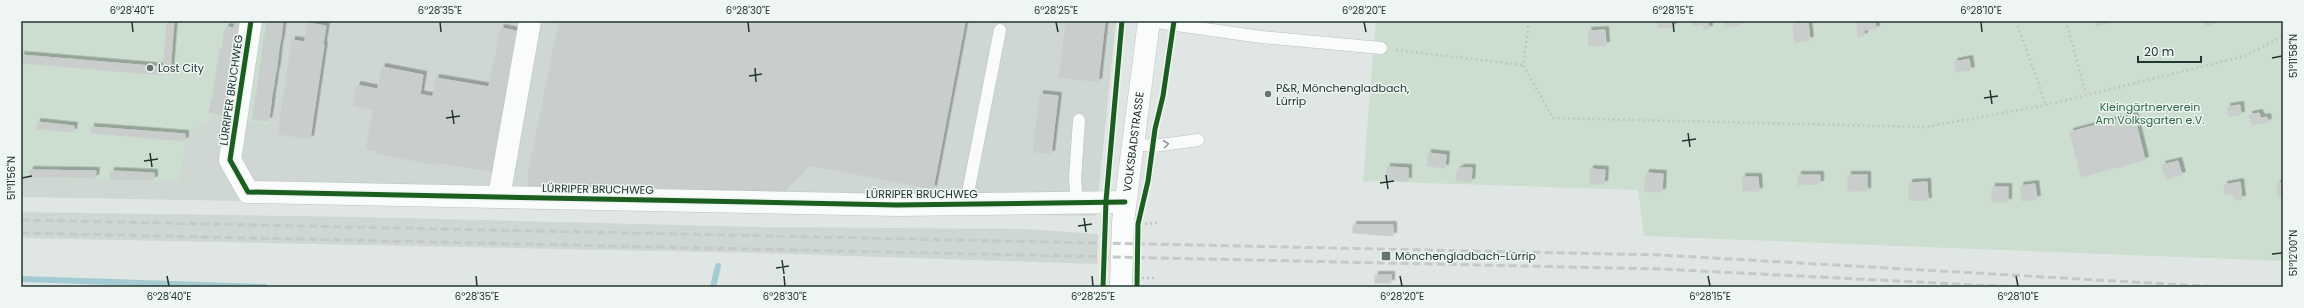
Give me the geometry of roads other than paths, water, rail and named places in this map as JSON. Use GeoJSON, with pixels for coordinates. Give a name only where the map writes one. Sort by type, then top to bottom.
{"type":"FeatureCollection","features":[{"type":"Feature","properties":{"kind":"street","name":"LÜRRIPER BRUCHWEG"},"geometry":{"type":"LineString","coordinates":[[251,21],[230,160],[248,192],[890,204],[1125,202]]}},
{"type":"Feature","properties":{"kind":"street"},"geometry":{"type":"LineString","coordinates":[[499,197],[530,21]]}},
{"type":"Feature","properties":{"kind":"street","name":"VOLKSBADSTRASSE"},"geometry":{"type":"LineString","coordinates":[[1129,282],[1125,202],[1134,144],[1149,21]]}},
{"type":"Feature","properties":{"kind":"lane"},"geometry":{"type":"LineString","coordinates":[[1149,21],[1207,30],[1382,48]]}},
{"type":"Feature","properties":{"kind":"lane"},"geometry":{"type":"LineString","coordinates":[[966,203],[1000,30]]}},
{"type":"Feature","properties":{"kind":"lane"},"geometry":{"type":"LineString","coordinates":[[1077,202],[1075,179],[1079,120]]}},
{"type":"Feature","properties":{"kind":"lane"},"geometry":{"type":"LineString","coordinates":[[1134,144],[1153,146],[1198,140]]}},
{"type":"Feature","properties":{"kind":"waterway"},"geometry":{"type":"LineString","coordinates":[[713,287],[718,266]]}},
{"type":"Feature","properties":{"kind":"waterway"},"geometry":{"type":"LineString","coordinates":[[21,279],[265,287]]}},
{"type":"Feature","properties":{"kind":"railway"},"geometry":{"type":"LineString","coordinates":[[21,220],[1661,255],[2220,287]]}},
{"type":"Feature","properties":{"kind":"railway"},"geometry":{"type":"LineString","coordinates":[[21,233],[1661,269],[2016,287]]}},
{"type":"Feature","properties":{"kind":"place","name":"Lost City"},"geometry":{"type":"Point","coordinates":[150,68]}},
{"type":"Feature","properties":{"kind":"place","name":"P&R, Mönchengladbach, Lürrip"},"geometry":{"type":"Point","coordinates":[1268,94]}},
{"type":"Feature","properties":{"kind":"place","name":"Mönchengladbach-Lürrip"},"geometry":{"type":"Point","coordinates":[1386,256]}},
{"type":"Feature","properties":{"kind":"park label","name":"Kleingärtnerverein Am Volksgarten e.V."},"geometry":{"type":"Point","coordinates":[2150,113]}}]}
